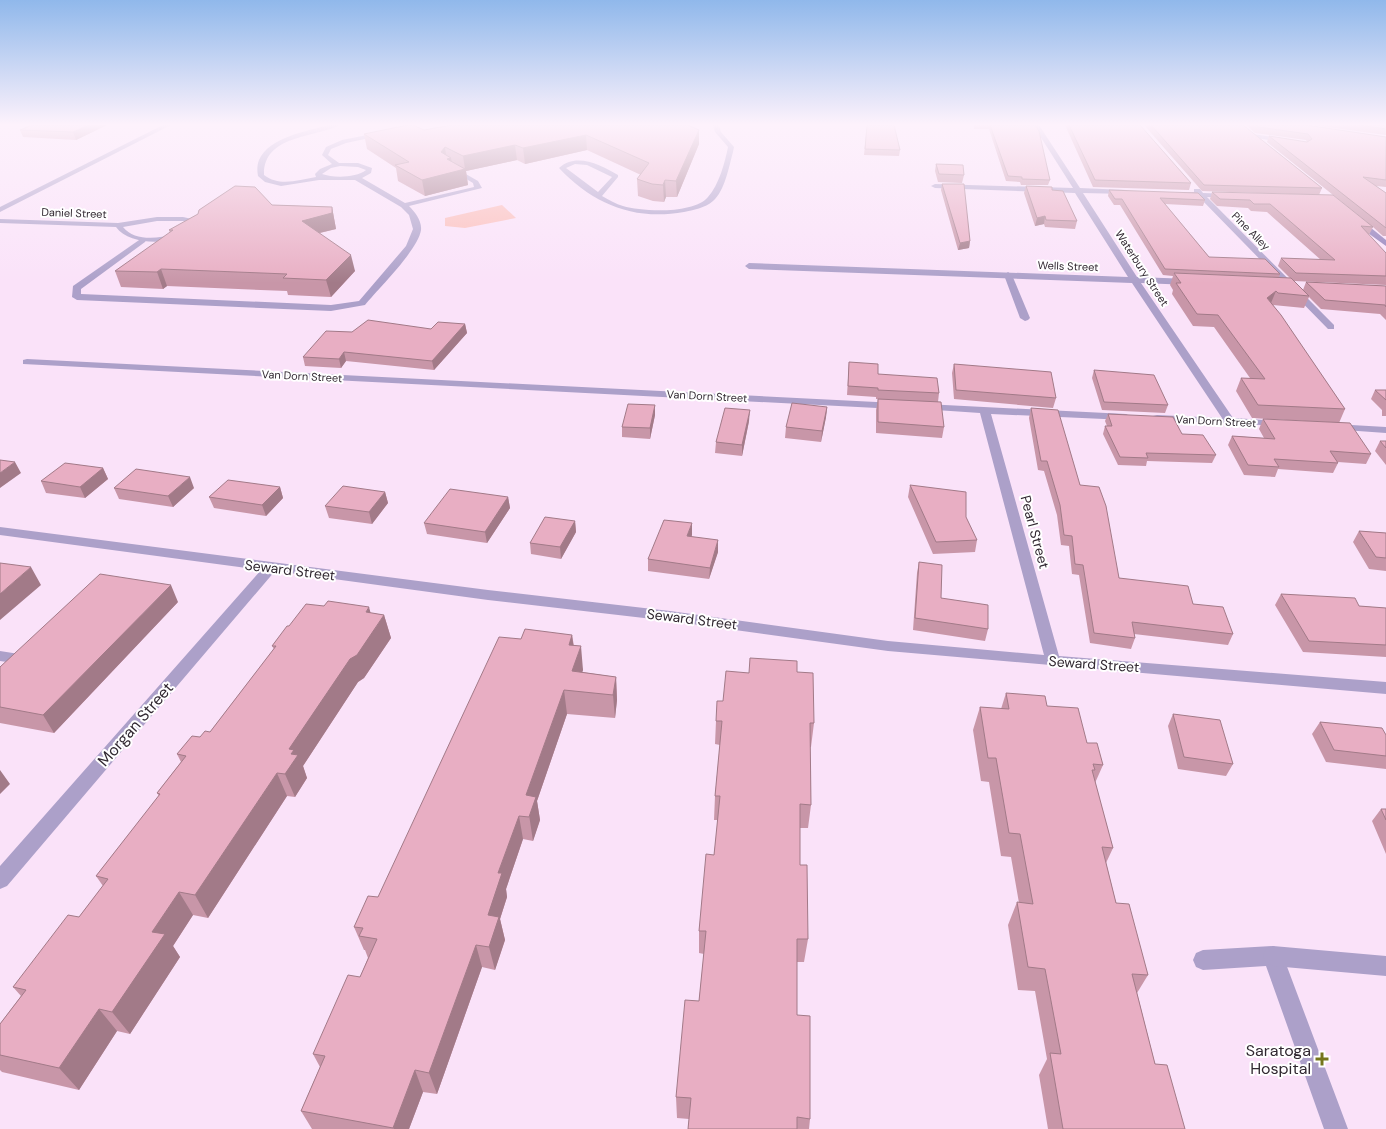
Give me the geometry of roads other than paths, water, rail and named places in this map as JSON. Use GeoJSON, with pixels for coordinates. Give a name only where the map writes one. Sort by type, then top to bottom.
{"type":"FeatureCollection","features":[{"type":"Feature","properties":{"kind":"main road"},"geometry":{"type":"LineString","coordinates":[[1351,216],[1386,244]]}},
{"type":"Feature","properties":{"kind":"street"},"geometry":{"type":"LineString","coordinates":[[0,210],[64,178]]}},
{"type":"Feature","properties":{"kind":"street"},"geometry":{"type":"LineString","coordinates":[[142,240],[76,288],[77,297],[331,308],[362,303],[410,247],[417,229],[413,214],[404,205],[358,178],[338,180],[320,178],[298,184],[271,182],[264,178]]}},
{"type":"Feature","properties":{"kind":"street"},"geometry":{"type":"LineString","coordinates":[[404,205],[478,188],[476,182],[468,178]]}},
{"type":"Feature","properties":{"kind":"street"},"geometry":{"type":"LineString","coordinates":[[575,178],[619,207],[676,211],[697,207],[711,199],[720,178]]}},
{"type":"Feature","properties":{"kind":"street"},"geometry":{"type":"LineString","coordinates":[[599,195],[614,178]]}},
{"type":"Feature","properties":{"kind":"street","name":"Waterbury Street"},"geometry":{"type":"LineString","coordinates":[[1070,178],[1134,279],[1230,422]]}},
{"type":"Feature","properties":{"kind":"street"},"geometry":{"type":"LineString","coordinates":[[935,186],[1134,193]]}},
{"type":"Feature","properties":{"kind":"street","name":"Pine Alley"},"geometry":{"type":"LineString","coordinates":[[1193,188],[1295,286],[1330,327]]}},
{"type":"Feature","properties":{"kind":"street"},"geometry":{"type":"LineString","coordinates":[[1172,194],[1239,196]]}},
{"type":"Feature","properties":{"kind":"street","name":"Daniel Street"},"geometry":{"type":"LineString","coordinates":[[0,221],[118,226],[157,219],[183,219],[198,223],[198,228],[185,234],[142,240],[126,235],[118,226]]}},
{"type":"Feature","properties":{"kind":"street","name":"Wells Street"},"geometry":{"type":"LineString","coordinates":[[749,266],[1202,282]]}},
{"type":"Feature","properties":{"kind":"street"},"geometry":{"type":"LineString","coordinates":[[1008,275],[1025,318]]}},
{"type":"Feature","properties":{"kind":"street"},"geometry":{"type":"LineString","coordinates":[[1281,286],[1295,286]]}},
{"type":"Feature","properties":{"kind":"street","name":"Van Dorn Street"},"geometry":{"type":"LineString","coordinates":[[27,362],[1289,425]]}},
{"type":"Feature","properties":{"kind":"street","name":"Pearl Street"},"geometry":{"type":"LineString","coordinates":[[985,411],[1053,662]]}},
{"type":"Feature","properties":{"kind":"street"},"geometry":{"type":"LineString","coordinates":[[1318,426],[1386,430]]}},
{"type":"Feature","properties":{"kind":"street","name":"Seward Street"},"geometry":{"type":"LineString","coordinates":[[0,531],[488,596],[670,616],[888,646],[1053,662],[1386,688]]}},
{"type":"Feature","properties":{"kind":"street","name":"Morgan Street"},"geometry":{"type":"LineString","coordinates":[[0,880],[271,567]]}},
{"type":"Feature","properties":{"kind":"street"},"geometry":{"type":"LineString","coordinates":[[0,671],[7,657],[28,645]]}},
{"type":"Feature","properties":{"kind":"street"},"geometry":{"type":"LineString","coordinates":[[1202,960],[1273,956],[1386,966]]}},
{"type":"Feature","properties":{"kind":"street"},"geometry":{"type":"LineString","coordinates":[[1273,956],[1336,1129]]}},
{"type":"Feature","properties":{"kind":"place","name":"Saratoga Hospital"},"geometry":{"type":"Point","coordinates":[1322,1059]}}]}
